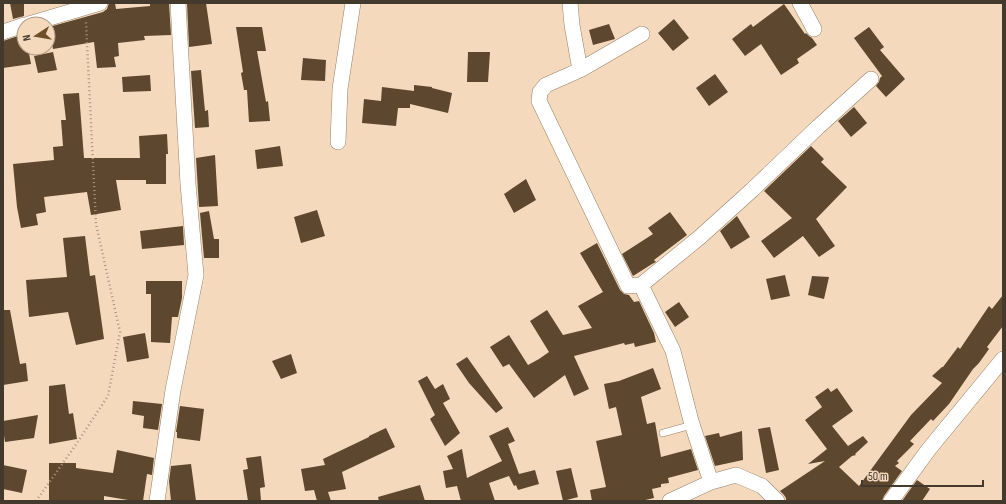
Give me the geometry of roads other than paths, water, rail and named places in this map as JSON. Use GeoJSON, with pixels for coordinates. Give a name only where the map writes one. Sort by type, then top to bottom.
{"type":"FeatureCollection","features":[{"type":"Feature","properties":{"kind":"street"},"geometry":{"type":"LineString","coordinates":[[56,16],[100,3]]}},
{"type":"Feature","properties":{"kind":"street"},"geometry":{"type":"LineString","coordinates":[[157,501],[173,390],[196,274],[188,184],[178,3]]}},
{"type":"Feature","properties":{"kind":"street"},"geometry":{"type":"LineString","coordinates":[[338,142],[340,89],[353,3]]}},
{"type":"Feature","properties":{"kind":"street"},"geometry":{"type":"LineString","coordinates":[[570,3],[572,25],[580,70]]}},
{"type":"Feature","properties":{"kind":"street"},"geometry":{"type":"LineString","coordinates":[[800,3],[814,29]]}},
{"type":"Feature","properties":{"kind":"street"},"geometry":{"type":"LineString","coordinates":[[3,32],[16,28]]}},
{"type":"Feature","properties":{"kind":"street"},"geometry":{"type":"LineString","coordinates":[[642,34],[580,70],[546,85],[540,92],[539,101],[628,286],[641,285],[700,237],[871,79]]}},
{"type":"Feature","properties":{"kind":"street"},"geometry":{"type":"LineString","coordinates":[[641,285],[673,351],[692,425],[710,482]]}},
{"type":"Feature","properties":{"kind":"street"},"geometry":{"type":"LineString","coordinates":[[891,501],[929,449],[1003,359]]}},
{"type":"Feature","properties":{"kind":"street"},"geometry":{"type":"LineString","coordinates":[[670,501],[710,482],[736,475],[762,486],[777,501]]}},
{"type":"Feature","properties":{"kind":"lane"},"geometry":{"type":"LineString","coordinates":[[663,433],[692,425]]}}]}
